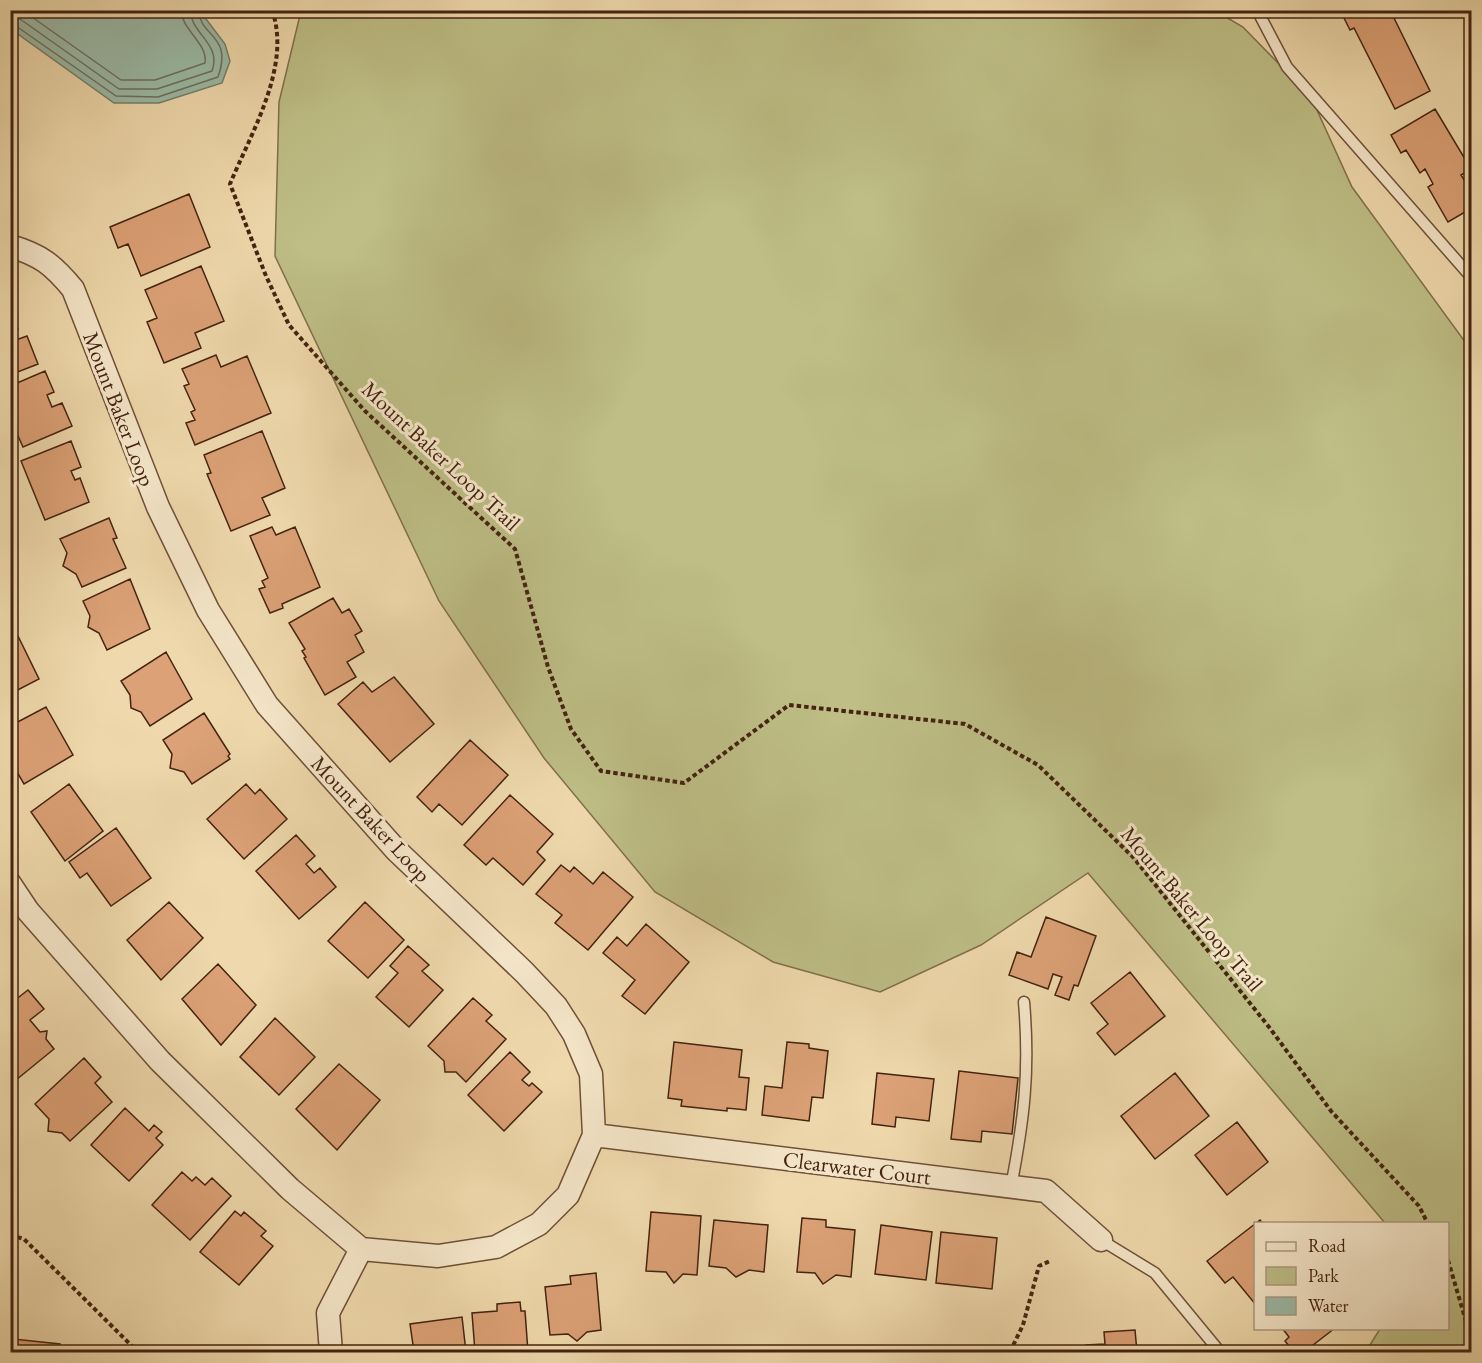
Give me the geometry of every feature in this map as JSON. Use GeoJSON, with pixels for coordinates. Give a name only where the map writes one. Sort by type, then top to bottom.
{"type":"FeatureCollection","features":[{"type":"Feature","properties":{"kind":"street","name":"Mount Baker Loop"},"geometry":{"type":"LineString","coordinates":[[10,246],[32,252],[54,266],[73,289],[158,507],[208,610],[267,705],[396,850],[524,972],[556,1006],[574,1034],[591,1074],[594,1135],[568,1195],[539,1224],[496,1247],[438,1256],[361,1249]]}},
{"type":"Feature","properties":{"kind":"street"},"geometry":{"type":"LineString","coordinates":[[10,884],[28,911],[160,1061],[291,1189],[361,1249],[328,1313],[331,1353]]}},
{"type":"Feature","properties":{"kind":"street","name":"Clearwater Court"},"geometry":{"type":"LineString","coordinates":[[594,1135],[1046,1191],[1101,1240]]}},
{"type":"Feature","properties":{"kind":"lane"},"geometry":{"type":"LineString","coordinates":[[1257,10],[1287,67],[1472,278]]}},
{"type":"Feature","properties":{"kind":"lane"},"geometry":{"type":"LineString","coordinates":[[1011,1187],[1024,1117],[1029,1056],[1024,1002]]}},
{"type":"Feature","properties":{"kind":"lane"},"geometry":{"type":"LineString","coordinates":[[1101,1240],[1155,1273],[1220,1353]]}},
{"type":"Feature","properties":{"kind":"path","name":"Mount Baker Loop Trail"},"geometry":{"type":"LineString","coordinates":[[272,10],[278,30],[277,70],[230,184],[266,276],[289,325],[365,411],[433,477],[515,549],[548,667],[571,729],[601,771],[684,783],[789,705],[965,724],[1038,765],[1133,857],[1269,1027],[1331,1111],[1419,1206],[1427,1222]]}},
{"type":"Feature","properties":{"kind":"path"},"geometry":{"type":"LineString","coordinates":[[10,1235],[24,1239],[138,1353]]}},
{"type":"Feature","properties":{"kind":"path"},"geometry":{"type":"LineString","coordinates":[[1010,1353],[1023,1325],[1039,1266],[1050,1261]]}},
{"type":"Feature","properties":{"kind":"path"},"geometry":{"type":"LineString","coordinates":[[1449,1263],[1472,1342]]}},
{"type":"Feature","properties":{"kind":"green space"},"geometry":{"type":"Polygon","coordinates":[[[1214,10],[1243,27],[1311,97],[1352,187],[1471,350],[1471,1352],[1356,1352],[1368,1348],[1379,1330],[1449,1330],[1449,1222],[1384,1222],[1088,873],[981,945],[880,992],[773,962],[655,892],[544,758],[439,601],[275,256],[279,102],[301,11],[1214,10]]]}},
{"type":"Feature","properties":{"kind":"water"},"geometry":{"type":"Polygon","coordinates":[[[11,10],[200,11],[225,44],[230,61],[222,83],[159,103],[114,103],[11,29],[11,10]]]}},
{"type":"Feature","properties":{"kind":"building"},"geometry":{"type":"Polygon","coordinates":[[[1340,10],[1390,10],[1430,91],[1395,109],[1354,28],[1350,30],[1340,10]]]}},
{"type":"Feature","properties":{"kind":"building"},"geometry":{"type":"Polygon","coordinates":[[[1435,109],[1471,169],[1461,175],[1472,192],[1472,208],[1448,222],[1428,187],[1433,184],[1425,169],[1420,173],[1406,150],[1401,153],[1391,135],[1435,109]]]}},
{"type":"Feature","properties":{"kind":"building"},"geometry":{"type":"Polygon","coordinates":[[[189,194],[210,247],[141,276],[128,244],[118,248],[110,227],[189,194]]]}},
{"type":"Feature","properties":{"kind":"building"},"geometry":{"type":"Polygon","coordinates":[[[201,266],[224,321],[195,333],[201,348],[164,363],[147,322],[157,318],[145,290],[201,266]]]}},
{"type":"Feature","properties":{"kind":"building"},"geometry":{"type":"Polygon","coordinates":[[[10,310],[18,329],[13,331],[16,340],[27,336],[38,364],[10,375],[10,310]]]}},
{"type":"Feature","properties":{"kind":"building"},"geometry":{"type":"Polygon","coordinates":[[[216,355],[221,367],[247,356],[271,413],[195,445],[186,423],[195,420],[191,412],[195,410],[184,386],[189,384],[182,369],[216,355]]]}},
{"type":"Feature","properties":{"kind":"building"},"geometry":{"type":"Polygon","coordinates":[[[45,371],[54,392],[47,395],[52,407],[62,403],[72,426],[23,447],[10,418],[10,386],[45,371]]]}},
{"type":"Feature","properties":{"kind":"building"},"geometry":{"type":"Polygon","coordinates":[[[262,431],[285,488],[262,498],[270,515],[231,531],[207,474],[211,473],[204,455],[262,431]]]}},
{"type":"Feature","properties":{"kind":"building"},"geometry":{"type":"Polygon","coordinates":[[[71,441],[81,467],[71,471],[75,480],[80,478],[89,502],[45,520],[21,461],[71,441]]]}},
{"type":"Feature","properties":{"kind":"building"},"geometry":{"type":"Polygon","coordinates":[[[109,518],[117,538],[113,539],[126,568],[82,587],[76,574],[63,566],[67,553],[60,539],[109,518]]]}},
{"type":"Feature","properties":{"kind":"building"},"geometry":{"type":"Polygon","coordinates":[[[272,527],[276,535],[295,527],[320,587],[282,604],[283,608],[270,613],[259,589],[265,587],[262,581],[268,578],[250,536],[272,527]]]}},
{"type":"Feature","properties":{"kind":"building"},"geometry":{"type":"Polygon","coordinates":[[[130,579],[150,629],[107,650],[99,633],[88,627],[90,616],[83,601],[130,579]]]}},
{"type":"Feature","properties":{"kind":"building"},"geometry":{"type":"Polygon","coordinates":[[[333,598],[342,613],[349,609],[362,631],[355,635],[364,652],[347,662],[356,677],[325,695],[304,658],[306,657],[302,651],[305,649],[289,623],[333,598]]]}},
{"type":"Feature","properties":{"kind":"building"},"geometry":{"type":"Polygon","coordinates":[[[18,636],[39,679],[10,694],[10,639],[18,636]]]}},
{"type":"Feature","properties":{"kind":"building"},"geometry":{"type":"Polygon","coordinates":[[[166,652],[192,699],[150,726],[141,712],[131,708],[130,695],[121,681],[166,652]]]}},
{"type":"Feature","properties":{"kind":"building"},"geometry":{"type":"Polygon","coordinates":[[[394,677],[434,724],[390,762],[338,704],[363,682],[372,692],[394,677]]]}},
{"type":"Feature","properties":{"kind":"building"},"geometry":{"type":"Polygon","coordinates":[[[46,707],[73,755],[24,784],[10,760],[10,726],[46,707]]]}},
{"type":"Feature","properties":{"kind":"building"},"geometry":{"type":"Polygon","coordinates":[[[204,713],[230,754],[228,756],[230,759],[192,784],[184,772],[170,768],[172,754],[163,740],[204,713]]]}},
{"type":"Feature","properties":{"kind":"building"},"geometry":{"type":"Polygon","coordinates":[[[470,740],[508,775],[462,825],[439,804],[432,812],[417,797],[470,740]]]}},
{"type":"Feature","properties":{"kind":"building"},"geometry":{"type":"Polygon","coordinates":[[[69,784],[103,831],[65,861],[31,812],[69,784]]]}},
{"type":"Feature","properties":{"kind":"building"},"geometry":{"type":"Polygon","coordinates":[[[246,784],[255,794],[260,789],[287,819],[244,859],[207,819],[246,784]]]}},
{"type":"Feature","properties":{"kind":"building"},"geometry":{"type":"Polygon","coordinates":[[[510,795],[553,834],[537,852],[545,860],[523,885],[493,858],[486,865],[464,845],[510,795]]]}},
{"type":"Feature","properties":{"kind":"building"},"geometry":{"type":"Polygon","coordinates":[[[116,828],[151,878],[111,906],[87,873],[80,878],[69,862],[116,828]]]}},
{"type":"Feature","properties":{"kind":"building"},"geometry":{"type":"Polygon","coordinates":[[[296,835],[315,856],[306,864],[314,873],[320,868],[336,887],[299,919],[256,871],[296,835]]]}},
{"type":"Feature","properties":{"kind":"building"},"geometry":{"type":"Polygon","coordinates":[[[561,865],[570,872],[574,867],[593,884],[603,872],[633,897],[588,950],[555,923],[562,915],[536,894],[561,865]]]}},
{"type":"Feature","properties":{"kind":"building"},"geometry":{"type":"Polygon","coordinates":[[[169,902],[203,938],[161,980],[127,940],[169,902]]]}},
{"type":"Feature","properties":{"kind":"building"},"geometry":{"type":"Polygon","coordinates":[[[365,902],[404,940],[368,978],[328,941],[365,902]]]}},
{"type":"Feature","properties":{"kind":"building"},"geometry":{"type":"Polygon","coordinates":[[[1046,917],[1096,936],[1078,986],[1074,985],[1069,1000],[1055,995],[1062,977],[1053,974],[1048,989],[1009,975],[1017,952],[1031,957],[1046,917]]]}},
{"type":"Feature","properties":{"kind":"building"},"geometry":{"type":"Polygon","coordinates":[[[646,924],[689,962],[645,1014],[622,996],[635,980],[603,953],[617,937],[627,946],[646,924]]]}},
{"type":"Feature","properties":{"kind":"building"},"geometry":{"type":"Polygon","coordinates":[[[408,946],[429,965],[422,971],[443,990],[409,1027],[376,997],[398,973],[390,966],[408,946]]]}},
{"type":"Feature","properties":{"kind":"building"},"geometry":{"type":"Polygon","coordinates":[[[218,964],[256,1005],[221,1045],[182,999],[218,964]]]}},
{"type":"Feature","properties":{"kind":"building"},"geometry":{"type":"Polygon","coordinates":[[[1130,972],[1165,1016],[1115,1055],[1097,1033],[1108,1024],[1091,1003],[1130,972]]]}},
{"type":"Feature","properties":{"kind":"building"},"geometry":{"type":"Polygon","coordinates":[[[28,990],[44,1009],[30,1020],[40,1032],[47,1031],[46,1039],[54,1049],[16,1080],[10,1073],[10,1004],[28,990]]]}},
{"type":"Feature","properties":{"kind":"building"},"geometry":{"type":"Polygon","coordinates":[[[473,998],[492,1015],[486,1021],[506,1039],[466,1082],[456,1072],[445,1072],[444,1061],[428,1046],[473,998]]]}},
{"type":"Feature","properties":{"kind":"building"},"geometry":{"type":"Polygon","coordinates":[[[275,1018],[315,1057],[279,1095],[240,1057],[275,1018]]]}},
{"type":"Feature","properties":{"kind":"building"},"geometry":{"type":"Polygon","coordinates":[[[674,1042],[742,1050],[739,1077],[749,1078],[746,1110],[727,1108],[727,1111],[681,1106],[682,1100],[668,1098],[674,1042]]]}},
{"type":"Feature","properties":{"kind":"building"},"geometry":{"type":"Polygon","coordinates":[[[787,1042],[809,1044],[809,1048],[828,1051],[823,1098],[812,1097],[809,1121],[762,1115],[765,1086],[782,1088],[787,1042]]]}},
{"type":"Feature","properties":{"kind":"building"},"geometry":{"type":"Polygon","coordinates":[[[510,1052],[530,1072],[522,1080],[529,1086],[532,1083],[542,1092],[504,1131],[468,1095],[510,1052]]]}},
{"type":"Feature","properties":{"kind":"building"},"geometry":{"type":"Polygon","coordinates":[[[84,1058],[101,1077],[95,1083],[112,1102],[70,1141],[62,1133],[48,1131],[49,1119],[35,1104],[84,1058]]]}},
{"type":"Feature","properties":{"kind":"building"},"geometry":{"type":"Polygon","coordinates":[[[339,1064],[380,1100],[337,1150],[296,1109],[339,1064]]]}},
{"type":"Feature","properties":{"kind":"building"},"geometry":{"type":"Polygon","coordinates":[[[959,1071],[1018,1078],[1012,1134],[982,1131],[981,1142],[951,1139],[959,1071]]]}},
{"type":"Feature","properties":{"kind":"building"},"geometry":{"type":"Polygon","coordinates":[[[877,1073],[934,1079],[929,1121],[896,1117],[895,1127],[872,1124],[877,1073]]]}},
{"type":"Feature","properties":{"kind":"building"},"geometry":{"type":"Polygon","coordinates":[[[1175,1073],[1209,1116],[1155,1159],[1121,1116],[1175,1073]]]}},
{"type":"Feature","properties":{"kind":"building"},"geometry":{"type":"Polygon","coordinates":[[[125,1108],[149,1131],[154,1125],[162,1132],[156,1138],[163,1145],[129,1181],[91,1145],[125,1108]]]}},
{"type":"Feature","properties":{"kind":"building"},"geometry":{"type":"Polygon","coordinates":[[[1237,1122],[1268,1162],[1227,1195],[1195,1155],[1237,1122]]]}},
{"type":"Feature","properties":{"kind":"building"},"geometry":{"type":"Polygon","coordinates":[[[182,1172],[192,1181],[196,1177],[205,1185],[212,1178],[231,1196],[190,1240],[152,1205],[182,1172]]]}},
{"type":"Feature","properties":{"kind":"building"},"geometry":{"type":"Polygon","coordinates":[[[235,1211],[241,1216],[244,1212],[266,1231],[261,1236],[273,1246],[239,1285],[200,1252],[235,1211]]]}},
{"type":"Feature","properties":{"kind":"building"},"geometry":{"type":"Polygon","coordinates":[[[651,1212],[701,1216],[697,1275],[683,1274],[674,1283],[666,1272],[646,1271],[651,1212]]]}},
{"type":"Feature","properties":{"kind":"building"},"geometry":{"type":"Polygon","coordinates":[[[802,1218],[826,1220],[826,1227],[855,1230],[851,1277],[836,1275],[823,1284],[815,1273],[797,1272],[802,1218]]]}},
{"type":"Feature","properties":{"kind":"building"},"geometry":{"type":"Polygon","coordinates":[[[714,1220],[768,1225],[764,1272],[749,1270],[736,1277],[726,1268],[709,1266],[714,1220]]]}},
{"type":"Feature","properties":{"kind":"building"},"geometry":{"type":"Polygon","coordinates":[[[881,1225],[932,1232],[926,1280],[875,1274],[881,1225]]]}},
{"type":"Feature","properties":{"kind":"building"},"geometry":{"type":"Polygon","coordinates":[[[1254,1225],[1254,1303],[1233,1277],[1225,1283],[1207,1261],[1254,1225]]]}},
{"type":"Feature","properties":{"kind":"building"},"geometry":{"type":"Polygon","coordinates":[[[941,1232],[997,1238],[992,1289],[936,1283],[941,1232]]]}},
{"type":"Feature","properties":{"kind":"building"},"geometry":{"type":"Polygon","coordinates":[[[596,1273],[601,1330],[587,1332],[577,1341],[568,1334],[550,1335],[545,1287],[571,1284],[570,1276],[596,1273]]]}},
{"type":"Feature","properties":{"kind":"building"},"geometry":{"type":"Polygon","coordinates":[[[520,1302],[521,1311],[525,1311],[528,1352],[475,1352],[472,1313],[497,1311],[497,1304],[520,1302]]]}},
{"type":"Feature","properties":{"kind":"building"},"geometry":{"type":"Polygon","coordinates":[[[462,1317],[466,1352],[414,1352],[410,1324],[462,1317]]]}},
{"type":"Feature","properties":{"kind":"building"},"geometry":{"type":"Polygon","coordinates":[[[1135,1330],[1137,1352],[1087,1352],[1086,1345],[1105,1344],[1104,1332],[1135,1330]]]}},
{"type":"Feature","properties":{"kind":"building"},"geometry":{"type":"Polygon","coordinates":[[[1284,1330],[1332,1330],[1304,1352],[1294,1352],[1285,1341],[1289,1337],[1284,1330]]]}},
{"type":"Feature","properties":{"kind":"building"},"geometry":{"type":"Polygon","coordinates":[[[13,1339],[60,1344],[59,1352],[12,1352],[13,1339]]]}}]}
